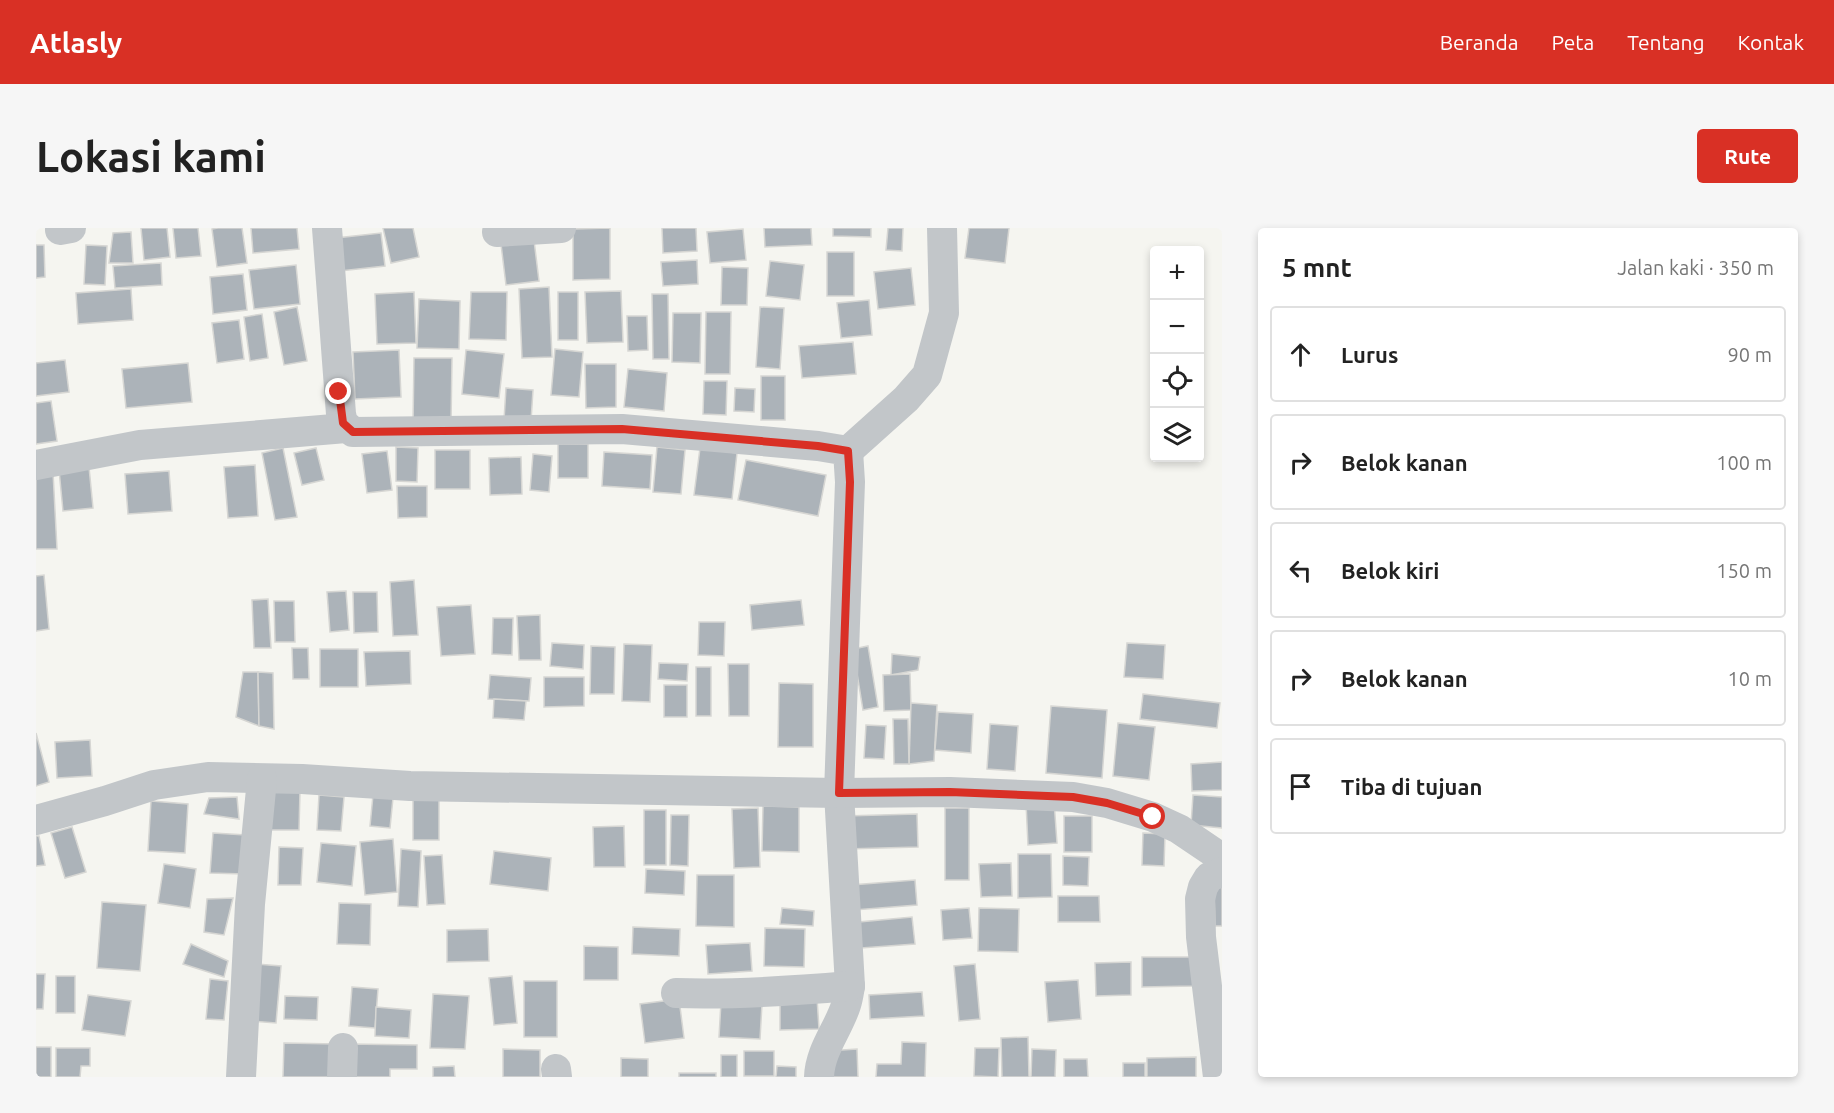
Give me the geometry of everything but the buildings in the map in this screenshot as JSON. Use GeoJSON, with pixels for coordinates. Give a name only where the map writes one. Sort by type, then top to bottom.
{"type":"FeatureCollection","features":[{"type":"Feature","properties":{"kind":"street"},"geometry":{"type":"LineString","coordinates":[[327,228],[339,392],[343,423],[353,432],[622,429],[818,446],[848,451]]}},
{"type":"Feature","properties":{"kind":"street"},"geometry":{"type":"LineString","coordinates":[[497,232],[561,228]]}},
{"type":"Feature","properties":{"kind":"street"},"geometry":{"type":"LineString","coordinates":[[848,451],[906,399],[927,375],[944,313],[942,228]]}},
{"type":"Feature","properties":{"kind":"street"},"geometry":{"type":"LineString","coordinates":[[36,465],[140,445],[346,428]]}},
{"type":"Feature","properties":{"kind":"street"},"geometry":{"type":"LineString","coordinates":[[819,1077],[819,1065],[847,1004],[850,986],[839,793],[850,482],[848,451]]}},
{"type":"Feature","properties":{"kind":"street"},"geometry":{"type":"LineString","coordinates":[[36,820],[154,785],[208,777],[302,779],[410,786],[839,793],[950,792],[1073,797],[1096,801],[1153,817],[1179,829],[1222,858]]}},
{"type":"Feature","properties":{"kind":"street"},"geometry":{"type":"LineString","coordinates":[[241,1077],[250,904],[262,778]]}},
{"type":"Feature","properties":{"kind":"street"},"geometry":{"type":"LineString","coordinates":[[1218,1077],[1201,937],[1200,899],[1203,886],[1209,877],[1222,872]]}},
{"type":"Feature","properties":{"kind":"street"},"geometry":{"type":"LineString","coordinates":[[676,993],[781,992],[850,986]]}},
{"type":"Feature","properties":{"kind":"route"},"geometry":{"type":"LineString","coordinates":[[339,392],[343,423],[353,432],[622,429],[818,446],[848,451],[850,482],[839,793],[950,792],[1073,797],[1107,803],[1153,817]]}}]}
